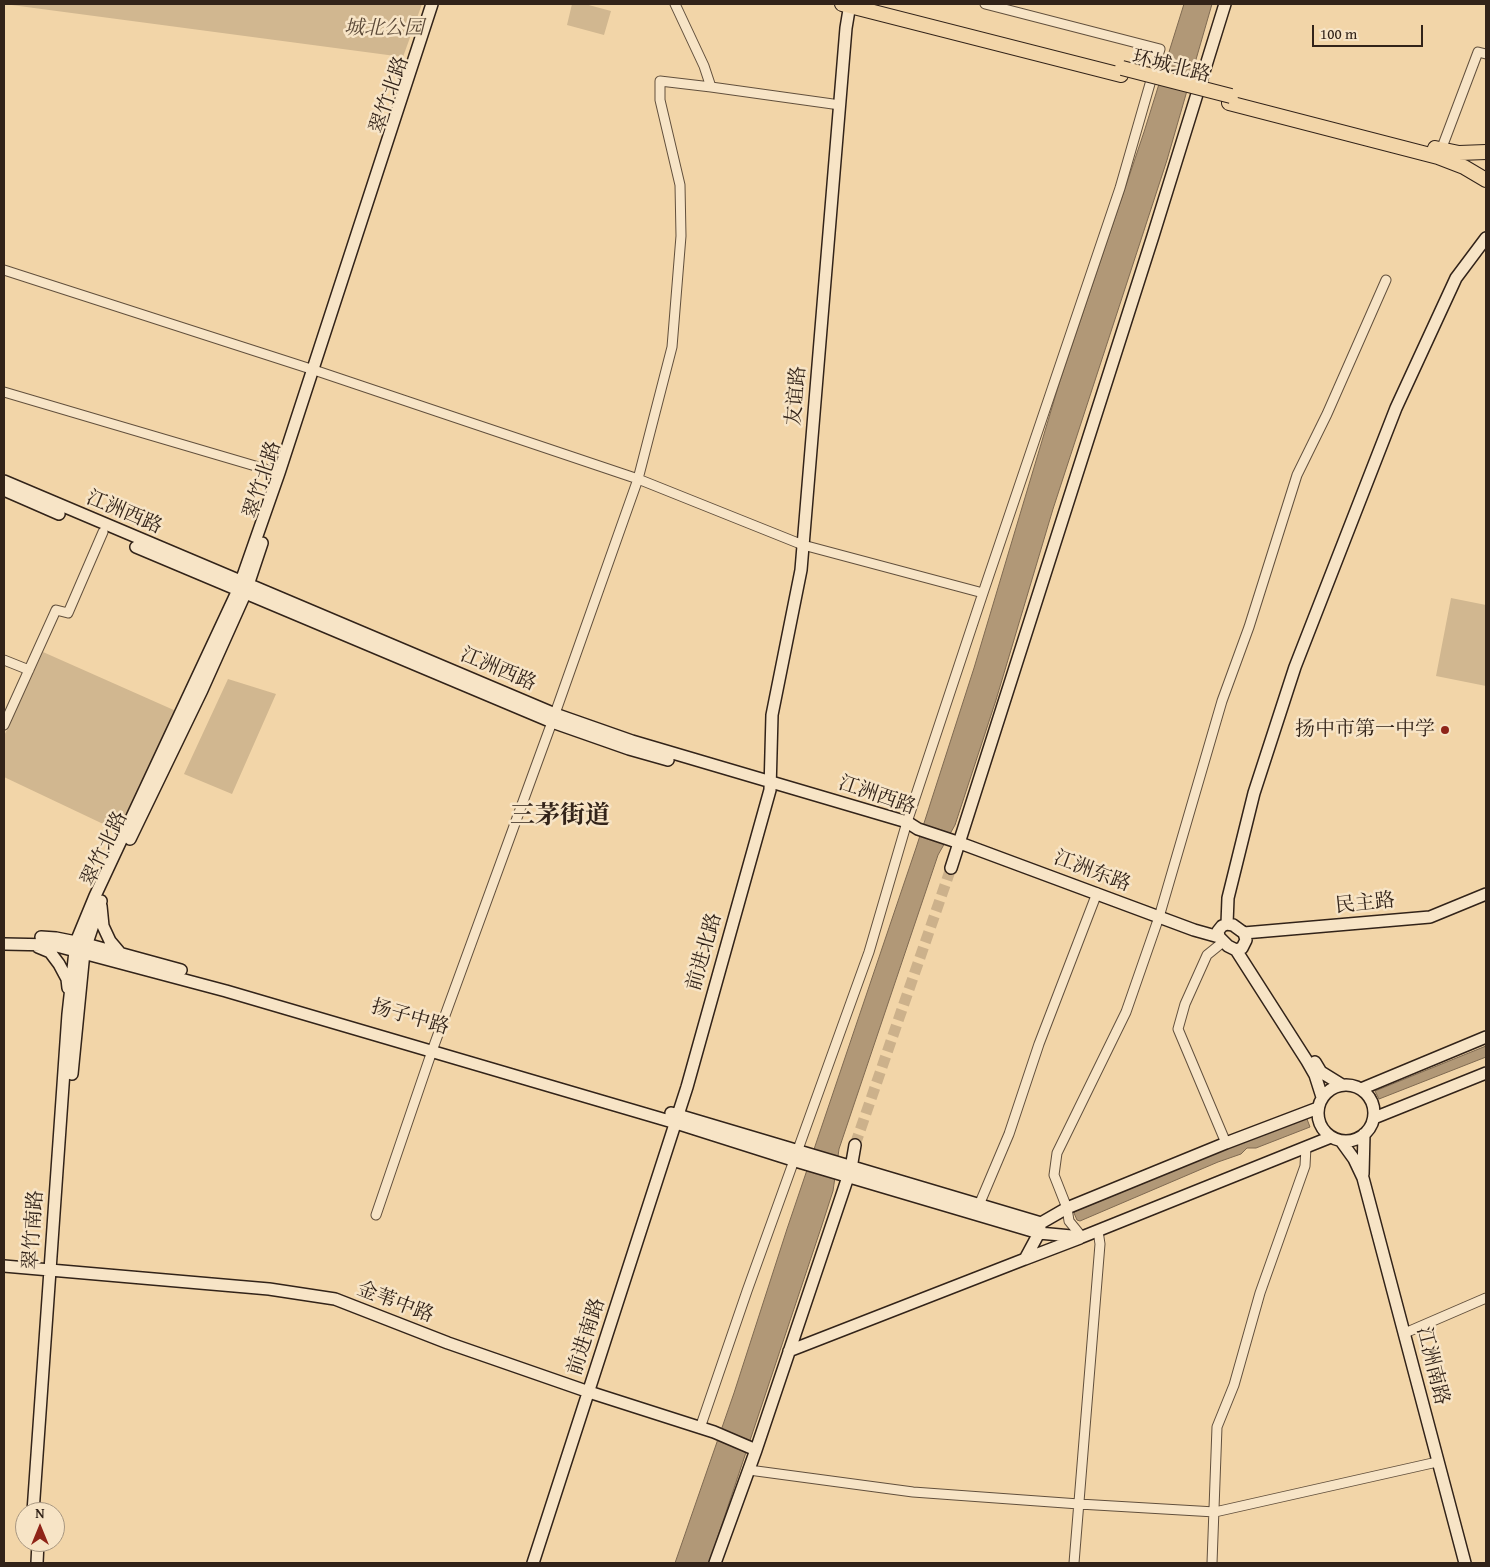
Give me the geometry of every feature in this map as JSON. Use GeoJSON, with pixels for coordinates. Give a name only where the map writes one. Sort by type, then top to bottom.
{"type":"FeatureCollection","features":[{"type":"Feature","properties":{"kind":"main road","name":"翠竹北路"},"geometry":{"type":"LineString","coordinates":[[80,947],[202,690],[243,588],[432,4]]}},
{"type":"Feature","properties":{"kind":"main road","name":"翠竹北路"},"geometry":{"type":"LineString","coordinates":[[80,947],[95,896],[243,588],[279,473],[440,4]]}},
{"type":"Feature","properties":{"kind":"main road","name":"环城北路"},"geometry":{"type":"LineString","coordinates":[[847,4],[1122,71]]}},
{"type":"Feature","properties":{"kind":"main road","name":"友谊路"},"geometry":{"type":"LineString","coordinates":[[771,786],[772,715],[801,570],[847,4]]}},
{"type":"Feature","properties":{"kind":"main road","name":"环城北路"},"geometry":{"type":"LineString","coordinates":[[873,4],[1438,157],[1464,167],[1486,180]]}},
{"type":"Feature","properties":{"kind":"main road"},"geometry":{"type":"LineString","coordinates":[[951,868],[956,842],[1153,236],[1225,4]]}},
{"type":"Feature","properties":{"kind":"main road","name":"环城北路"},"geometry":{"type":"LineString","coordinates":[[1230,100],[1441,150],[1459,153],[1486,152]]}},
{"type":"Feature","properties":{"kind":"main road"},"geometry":{"type":"LineString","coordinates":[[1227,924],[1228,898],[1254,793],[1299,658],[1396,408],[1456,278],[1486,238]]}},
{"type":"Feature","properties":{"kind":"main road","name":"江洲西路"},"geometry":{"type":"LineString","coordinates":[[4,482],[243,588]]}},
{"type":"Feature","properties":{"kind":"main road","name":"江洲西路"},"geometry":{"type":"LineString","coordinates":[[4,490],[629,749],[771,786],[956,842]]}},
{"type":"Feature","properties":{"kind":"main road","name":"前进北路"},"geometry":{"type":"LineString","coordinates":[[677,1119],[771,786]]}},
{"type":"Feature","properties":{"kind":"main road","name":"江洲东路"},"geometry":{"type":"LineString","coordinates":[[956,842],[1221,940]]}},
{"type":"Feature","properties":{"kind":"main road","name":"民主路"},"geometry":{"type":"LineString","coordinates":[[1244,933],[1430,917],[1486,894]]}},
{"type":"Feature","properties":{"kind":"main road"},"geometry":{"type":"LineString","coordinates":[[101,900],[103,926],[110,941],[121,954]]}},
{"type":"Feature","properties":{"kind":"main road"},"geometry":{"type":"LineString","coordinates":[[1239,949],[1246,940],[1244,933],[1233,925],[1227,924],[1222,926],[1218,931],[1221,940],[1239,949],[1321,1072],[1342,1085]]}},
{"type":"Feature","properties":{"kind":"main road","name":"扬子中路"},"geometry":{"type":"LineString","coordinates":[[4,937],[56,938],[226,991],[434,1048]]}},
{"type":"Feature","properties":{"kind":"main road","name":"扬子中路"},"geometry":{"type":"LineString","coordinates":[[4,944],[80,947],[121,954],[845,1170]]}},
{"type":"Feature","properties":{"kind":"main road"},"geometry":{"type":"LineString","coordinates":[[32,945],[50,952],[67,979],[70,995]]}},
{"type":"Feature","properties":{"kind":"main road","name":"翠竹南路"},"geometry":{"type":"LineString","coordinates":[[42,1502],[70,995],[80,947]]}},
{"type":"Feature","properties":{"kind":"main road","name":"翠竹南路"},"geometry":{"type":"LineString","coordinates":[[34,1502],[77,1013],[80,947]]}},
{"type":"Feature","properties":{"kind":"main road"},"geometry":{"type":"LineString","coordinates":[[1239,949],[1315,1075],[1320,1103],[1318,1119],[1320,1125],[1354,1159],[1363,1178]]}},
{"type":"Feature","properties":{"kind":"main road"},"geometry":{"type":"LineString","coordinates":[[1361,1089],[1486,1036]]}},
{"type":"Feature","properties":{"kind":"main road"},"geometry":{"type":"LineString","coordinates":[[1374,1118],[1486,1073]]}},
{"type":"Feature","properties":{"kind":"main road"},"geometry":{"type":"LineString","coordinates":[[789,1351],[1098,1231],[1306,1147],[1336,1139],[1353,1140],[1369,1130],[1374,1118],[1373,1105],[1361,1089],[1355,1086],[1342,1085],[1330,1089],[1320,1103],[1067,1208],[1040,1228],[1025,1259]]}},
{"type":"Feature","properties":{"kind":"main road","name":"前进南路"},"geometry":{"type":"LineString","coordinates":[[533,1563],[677,1119]]}},
{"type":"Feature","properties":{"kind":"main road"},"geometry":{"type":"LineString","coordinates":[[1363,1178],[1364,1134]]}},
{"type":"Feature","properties":{"kind":"main road"},"geometry":{"type":"LineString","coordinates":[[716,1563],[789,1351],[845,1170],[856,1145]]}},
{"type":"Feature","properties":{"kind":"main road"},"geometry":{"type":"LineString","coordinates":[[845,1170],[979,1205],[1040,1228]]}},
{"type":"Feature","properties":{"kind":"main road"},"geometry":{"type":"LineString","coordinates":[[845,1170],[1040,1228],[1082,1237]]}},
{"type":"Feature","properties":{"kind":"main road","name":"江洲南路"},"geometry":{"type":"LineString","coordinates":[[1363,1178],[1465,1563]]}},
{"type":"Feature","properties":{"kind":"main road","name":"金苇中路"},"geometry":{"type":"LineString","coordinates":[[4,1266],[268,1289],[334,1300],[448,1343],[589,1392],[714,1432],[754,1449]]}},
{"type":"Feature","properties":{"kind":"street"},"geometry":{"type":"LineString","coordinates":[[675,4],[704,66],[711,87]]}},
{"type":"Feature","properties":{"kind":"street"},"geometry":{"type":"LineString","coordinates":[[700,1428],[747,1291],[798,1157],[869,952],[906,826],[1120,188],[1160,49],[985,4]]}},
{"type":"Feature","properties":{"kind":"street"},"geometry":{"type":"LineString","coordinates":[[1441,150],[1478,52],[1486,54]]}},
{"type":"Feature","properties":{"kind":"street"},"geometry":{"type":"LineString","coordinates":[[376,1215],[638,479],[672,347],[681,236],[680,185],[660,100],[660,81],[840,105]]}},
{"type":"Feature","properties":{"kind":"street"},"geometry":{"type":"LineString","coordinates":[[4,270],[638,479],[803,545],[983,593]]}},
{"type":"Feature","properties":{"kind":"street"},"geometry":{"type":"LineString","coordinates":[[1082,1237],[1070,1221],[1067,1208],[1054,1176],[1057,1153],[1126,1012],[1159,917],[1222,701],[1249,627],[1297,475],[1327,414],[1386,280]]}},
{"type":"Feature","properties":{"kind":"street"},"geometry":{"type":"LineString","coordinates":[[4,392],[279,473]]}},
{"type":"Feature","properties":{"kind":"street"},"geometry":{"type":"LineString","coordinates":[[4,725],[56,610],[68,613],[103,532]]}},
{"type":"Feature","properties":{"kind":"street"},"geometry":{"type":"LineString","coordinates":[[4,660],[28,670]]}},
{"type":"Feature","properties":{"kind":"street"},"geometry":{"type":"LineString","coordinates":[[979,1205],[1009,1134],[1039,1044],[1097,893]]}},
{"type":"Feature","properties":{"kind":"street"},"geometry":{"type":"LineString","coordinates":[[1221,940],[1207,955],[1185,1004],[1178,1029],[1226,1143]]}},
{"type":"Feature","properties":{"kind":"street"},"geometry":{"type":"LineString","coordinates":[[1212,1563],[1217,1427],[1234,1385],[1260,1293],[1305,1166],[1306,1147]]}},
{"type":"Feature","properties":{"kind":"street"},"geometry":{"type":"LineString","coordinates":[[1074,1563],[1100,1244],[1098,1231]]}},
{"type":"Feature","properties":{"kind":"street"},"geometry":{"type":"LineString","coordinates":[[1405,1333],[1486,1298]]}},
{"type":"Feature","properties":{"kind":"street"},"geometry":{"type":"LineString","coordinates":[[749,1470],[913,1492],[1215,1512],[1437,1462]]}},
{"type":"Feature","properties":{"kind":"green space","name":"城北公园"},"geometry":{"type":"Polygon","coordinates":[[[4,4],[422,4],[403,57],[4,4]]]}},
{"type":"Feature","properties":{"kind":"green space"},"geometry":{"type":"Polygon","coordinates":[[[572,4],[585,4],[611,11],[604,35],[567,25],[572,4]]]}},
{"type":"Feature","properties":{"kind":"green space"},"geometry":{"type":"Polygon","coordinates":[[[1451,598],[1486,605],[1486,686],[1436,676],[1451,598]]]}},
{"type":"Feature","properties":{"kind":"green space"},"geometry":{"type":"Polygon","coordinates":[[[43,652],[176,711],[118,831],[4,777],[4,736],[43,652]]]}},
{"type":"Feature","properties":{"kind":"green space"},"geometry":{"type":"Polygon","coordinates":[[[228,679],[276,694],[232,794],[184,774],[228,679]]]}},
{"type":"Feature","properties":{"kind":"shaded area"},"geometry":{"type":"Polygon","coordinates":[[[1184,4],[1212,4],[1167,160],[1053,509],[996,700],[955,825],[938,855],[839,1149],[833,1191],[709,1563],[675,1563],[734,1393],[787,1229],[916,848],[974,668],[1059,384],[1144,132],[1184,4]]]}},
{"type":"Feature","properties":{"kind":"shaded area"},"geometry":{"type":"Polygon","coordinates":[[[1486,1046],[1486,1057],[1379,1099],[1375,1091],[1486,1046]]]}},
{"type":"Feature","properties":{"kind":"shaded area"},"geometry":{"type":"Polygon","coordinates":[[[1302,1118],[1307,1119],[1310,1127],[1256,1148],[1247,1148],[1241,1154],[1080,1221],[1077,1220],[1074,1213],[1076,1211],[1302,1118]]]}},
{"type":"Feature","properties":{"kind":"tunnel"},"geometry":{"type":"LineString","coordinates":[[855,1145],[951,868]]}},
{"type":"Feature","properties":{"kind":"place","name":"扬中市第一中学"},"geometry":{"type":"Point","coordinates":[1445,730]}},
{"type":"Feature","properties":{"kind":"district","name":"三茅街道"},"geometry":{"type":"Point","coordinates":[560,817]}}]}
